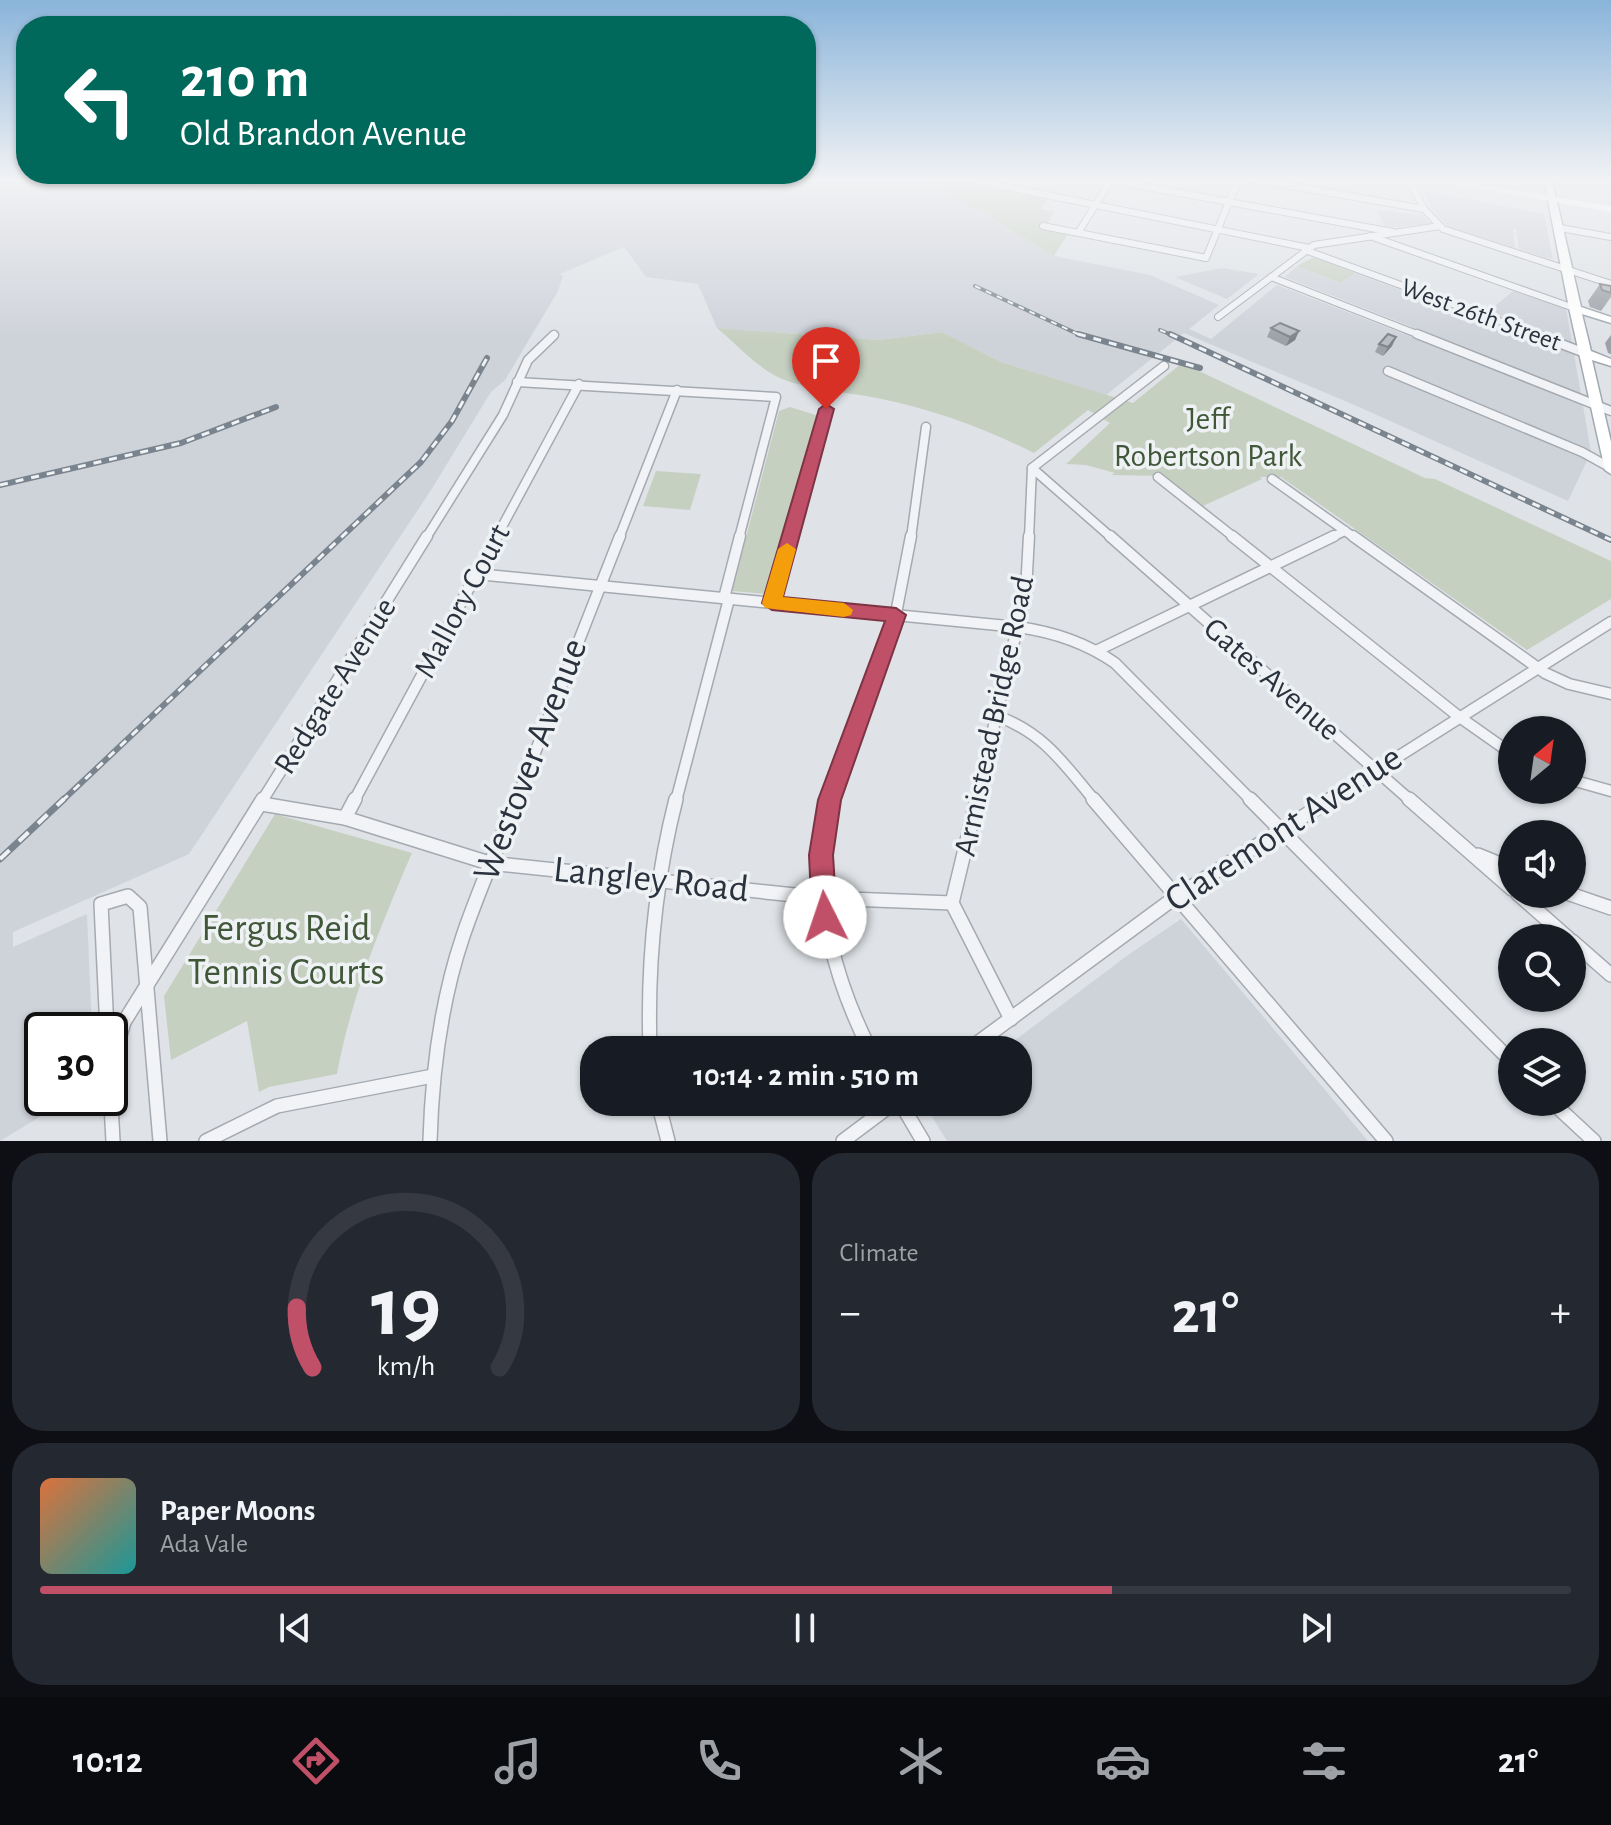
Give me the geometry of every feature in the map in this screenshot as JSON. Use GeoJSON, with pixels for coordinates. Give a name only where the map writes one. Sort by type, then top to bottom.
{"type":"FeatureCollection","features":[{"type":"Feature","properties":{"kind":"main road"},"geometry":{"type":"LineString","coordinates":[[1561,233],[1574,308],[1610,464]]}},
{"type":"Feature","properties":{"kind":"main road"},"geometry":{"type":"LineString","coordinates":[[1574,308],[1611,320]]}},
{"type":"Feature","properties":{"kind":"main road","name":"West 26th Street"},"geometry":{"type":"LineString","coordinates":[[1585,353],[1611,363]]}},
{"type":"Feature","properties":{"kind":"street"},"geometry":{"type":"LineString","coordinates":[[1079,233],[1206,258],[1217,233]]}},
{"type":"Feature","properties":{"kind":"street","name":"West 26th Street"},"geometry":{"type":"LineString","coordinates":[[1234,233],[1307,249],[1585,353]]}},
{"type":"Feature","properties":{"kind":"street"},"geometry":{"type":"LineString","coordinates":[[1218,317],[1307,249],[1327,241],[1385,233]]}},
{"type":"Feature","properties":{"kind":"street"},"geometry":{"type":"LineString","coordinates":[[1461,233],[1611,284]]}},
{"type":"Feature","properties":{"kind":"street"},"geometry":{"type":"LineString","coordinates":[[1590,233],[1611,237]]}},
{"type":"Feature","properties":{"kind":"street"},"geometry":{"type":"LineString","coordinates":[[1367,236],[1574,308]]}},
{"type":"Feature","properties":{"kind":"street"},"geometry":{"type":"LineString","coordinates":[[1271,277],[1611,411]]}},
{"type":"Feature","properties":{"kind":"street","name":"Redgate Avenue"},"geometry":{"type":"LineString","coordinates":[[128,1016],[503,415],[531,353],[554,335]]}},
{"type":"Feature","properties":{"kind":"street"},"geometry":{"type":"LineString","coordinates":[[1032,468],[1164,366]]}},
{"type":"Feature","properties":{"kind":"street"},"geometry":{"type":"LineString","coordinates":[[1388,371],[1610,464]]}},
{"type":"Feature","properties":{"kind":"street"},"geometry":{"type":"LineString","coordinates":[[517,382],[776,397],[656,880],[647,967],[649,1036]]}},
{"type":"Feature","properties":{"kind":"street","name":"Mallory Court"},"geometry":{"type":"LineString","coordinates":[[345,818],[579,384]]}},
{"type":"Feature","properties":{"kind":"street","name":"Westover Avenue"},"geometry":{"type":"LineString","coordinates":[[430,1141],[433,1076],[450,980],[489,863],[677,390]]}},
{"type":"Feature","properties":{"kind":"street"},"geometry":{"type":"LineString","coordinates":[[772,603],[826,409]]}},
{"type":"Feature","properties":{"kind":"street"},"geometry":{"type":"LineString","coordinates":[[864,1036],[838,975],[823,898],[821,855],[829,800],[896,615],[926,427]]}},
{"type":"Feature","properties":{"kind":"street"},"geometry":{"type":"LineString","coordinates":[[1582,452],[1610,464]]}},
{"type":"Feature","properties":{"kind":"street","name":"Gates Avenue"},"geometry":{"type":"LineString","coordinates":[[1032,468],[1498,877]]}},
{"type":"Feature","properties":{"kind":"street","name":"Armistead Bridge Road"},"geometry":{"type":"LineString","coordinates":[[952,903],[1018,627],[1027,576],[1032,468]]}},
{"type":"Feature","properties":{"kind":"street"},"geometry":{"type":"LineString","coordinates":[[1158,477],[1458,716],[1498,744]]}},
{"type":"Feature","properties":{"kind":"street"},"geometry":{"type":"LineString","coordinates":[[1272,479],[1537,668],[1569,684],[1611,694]]}},
{"type":"Feature","properties":{"kind":"street"},"geometry":{"type":"LineString","coordinates":[[1098,650],[1345,531]]}},
{"type":"Feature","properties":{"kind":"street"},"geometry":{"type":"LineString","coordinates":[[477,574],[1018,627],[1053,632],[1098,650],[1159,706],[1498,1048]]}},
{"type":"Feature","properties":{"kind":"street","name":"Claremont Avenue"},"geometry":{"type":"LineString","coordinates":[[987,1036],[1177,896],[1280,828],[1611,622]]}},
{"type":"Feature","properties":{"kind":"street"},"geometry":{"type":"LineString","coordinates":[[997,716],[1022,725],[1043,740],[1386,1141]]}},
{"type":"Feature","properties":{"kind":"street"},"geometry":{"type":"LineString","coordinates":[[1586,784],[1611,791]]}},
{"type":"Feature","properties":{"kind":"street","name":"Langley Road"},"geometry":{"type":"LineString","coordinates":[[262,804],[345,818],[489,863],[823,898],[952,903]]}},
{"type":"Feature","properties":{"kind":"street"},"geometry":{"type":"LineString","coordinates":[[1469,852],[1498,863]]}},
{"type":"Feature","properties":{"kind":"street"},"geometry":{"type":"LineString","coordinates":[[106,1012],[101,904],[128,896],[140,907],[160,1141]]}},
{"type":"Feature","properties":{"kind":"street"},"geometry":{"type":"LineString","coordinates":[[1586,899],[1611,908]]}},
{"type":"Feature","properties":{"kind":"street"},"geometry":{"type":"LineString","coordinates":[[952,903],[1011,1019]]}},
{"type":"Feature","properties":{"kind":"street"},"geometry":{"type":"LineString","coordinates":[[1534,908],[1552,924]]}},
{"type":"Feature","properties":{"kind":"street"},"geometry":{"type":"LineString","coordinates":[[1586,954],[1611,975]]}},
{"type":"Feature","properties":{"kind":"street"},"geometry":{"type":"LineString","coordinates":[[206,1141],[277,1106],[433,1076]]}},
{"type":"Feature","properties":{"kind":"street"},"geometry":{"type":"LineString","coordinates":[[112,1116],[113,1141]]}},
{"type":"Feature","properties":{"kind":"street"},"geometry":{"type":"LineString","coordinates":[[662,1116],[668,1141]]}},
{"type":"Feature","properties":{"kind":"street"},"geometry":{"type":"LineString","coordinates":[[843,1141],[878,1116]]}},
{"type":"Feature","properties":{"kind":"street"},"geometry":{"type":"LineString","coordinates":[[906,1116],[923,1141]]}},
{"type":"Feature","properties":{"kind":"street"},"geometry":{"type":"LineString","coordinates":[[1567,1116],[1594,1141]]}},
{"type":"Feature","properties":{"kind":"shaded area"},"geometry":{"type":"Polygon","coordinates":[[[0,233],[1017,233],[1054,256],[1150,275],[1219,305],[1189,329],[1211,339],[1277,285],[1404,334],[1412,327],[1285,277],[1297,266],[1340,283],[1355,273],[1487,322],[1487,313],[1513,291],[1566,308],[1591,452],[1568,501],[1184,333],[1106,395],[1001,362],[942,332],[879,340],[717,328],[698,284],[646,277],[624,247],[560,274],[563,276],[558,291],[505,380],[491,392],[431,490],[189,854],[13,932],[13,947],[87,914],[91,1012],[24,1012],[24,1116],[41,1116],[0,1141],[0,233]]]}},
{"type":"Feature","properties":{"kind":"shaded area"},"geometry":{"type":"Polygon","coordinates":[[[1468,233],[1513,233],[1515,248],[1468,233]]]}},
{"type":"Feature","properties":{"kind":"shaded area"},"geometry":{"type":"Polygon","coordinates":[[[1517,233],[1548,233],[1553,260],[1519,249],[1517,233]]]}},
{"type":"Feature","properties":{"kind":"shaded area"},"geometry":{"type":"Polygon","coordinates":[[[1222,268],[1259,274],[1227,299],[1175,277],[1222,268]]]}},
{"type":"Feature","properties":{"kind":"shaded area"},"geometry":{"type":"Polygon","coordinates":[[[1181,919],[1368,1141],[947,1141],[932,1116],[1032,1116],[1032,1036],[1021,1036],[1181,919]]]}},
{"type":"Feature","properties":{"kind":"green space"},"geometry":{"type":"Polygon","coordinates":[[[1017,233],[1068,234],[1054,256],[1017,233]]]}},
{"type":"Feature","properties":{"kind":"green space"},"geometry":{"type":"Polygon","coordinates":[[[1312,258],[1355,273],[1340,283],[1297,266],[1312,258]]]}},
{"type":"Feature","properties":{"kind":"green space","name":"Jeff Robertson Park"},"geometry":{"type":"Polygon","coordinates":[[[717,328],[879,340],[942,332],[1001,362],[1133,403],[1182,363],[1425,478],[1435,479],[1611,561],[1611,599],[1527,650],[1281,477],[1260,477],[1262,479],[1203,506],[1164,476],[1111,475],[1115,473],[1086,465],[1066,464],[1110,423],[1088,410],[1034,453],[996,435],[918,408],[779,378],[755,362],[717,328]]]}},
{"type":"Feature","properties":{"kind":"green space"},"geometry":{"type":"Polygon","coordinates":[[[790,407],[819,416],[768,594],[732,591],[779,411],[790,407]]]}},
{"type":"Feature","properties":{"kind":"green space"},"geometry":{"type":"Polygon","coordinates":[[[656,471],[701,474],[690,510],[643,506],[656,471]]]}},
{"type":"Feature","properties":{"kind":"green space","name":"Fergus Reid Tennis Courts"},"geometry":{"type":"Polygon","coordinates":[[[275,814],[412,853],[359,989],[337,1074],[269,1087],[259,1092],[247,1021],[171,1060],[164,996],[275,814]]]}},
{"type":"Feature","properties":{"kind":"building"},"geometry":{"type":"Polygon","coordinates":[[[1600,284],[1611,286],[1611,293],[1602,290],[1600,284]]]}},
{"type":"Feature","properties":{"kind":"building"},"geometry":{"type":"Polygon","coordinates":[[[1280,323],[1299,331],[1290,337],[1271,328],[1280,323]]]}},
{"type":"Feature","properties":{"kind":"building"},"geometry":{"type":"Polygon","coordinates":[[[1388,334],[1396,337],[1388,347],[1379,344],[1388,334]]]}},
{"type":"Feature","properties":{"kind":"railway"},"geometry":{"type":"LineString","coordinates":[[975,286],[1082,336]]}},
{"type":"Feature","properties":{"kind":"railway"},"geometry":{"type":"LineString","coordinates":[[1160,330],[1174,336]]}},
{"type":"Feature","properties":{"kind":"railway"},"geometry":{"type":"LineString","coordinates":[[1078,334],[1200,368]]}},
{"type":"Feature","properties":{"kind":"railway"},"geometry":{"type":"LineString","coordinates":[[1170,334],[1611,540]]}},
{"type":"Feature","properties":{"kind":"railway"},"geometry":{"type":"LineString","coordinates":[[62,801],[421,462],[452,421],[487,358]]}},
{"type":"Feature","properties":{"kind":"railway"},"geometry":{"type":"LineString","coordinates":[[0,485],[181,443],[276,407]]}},
{"type":"Feature","properties":{"kind":"railway"},"geometry":{"type":"LineString","coordinates":[[0,859],[64,799]]}},
{"type":"Feature","properties":{"kind":"slow traffic"},"geometry":{"type":"LineString","coordinates":[[787,549],[772,603],[844,610]]}},
{"type":"Feature","properties":{"kind":"route"},"geometry":{"type":"LineString","coordinates":[[825,917],[821,855],[829,800],[896,615],[772,603],[826,409]]}}]}
